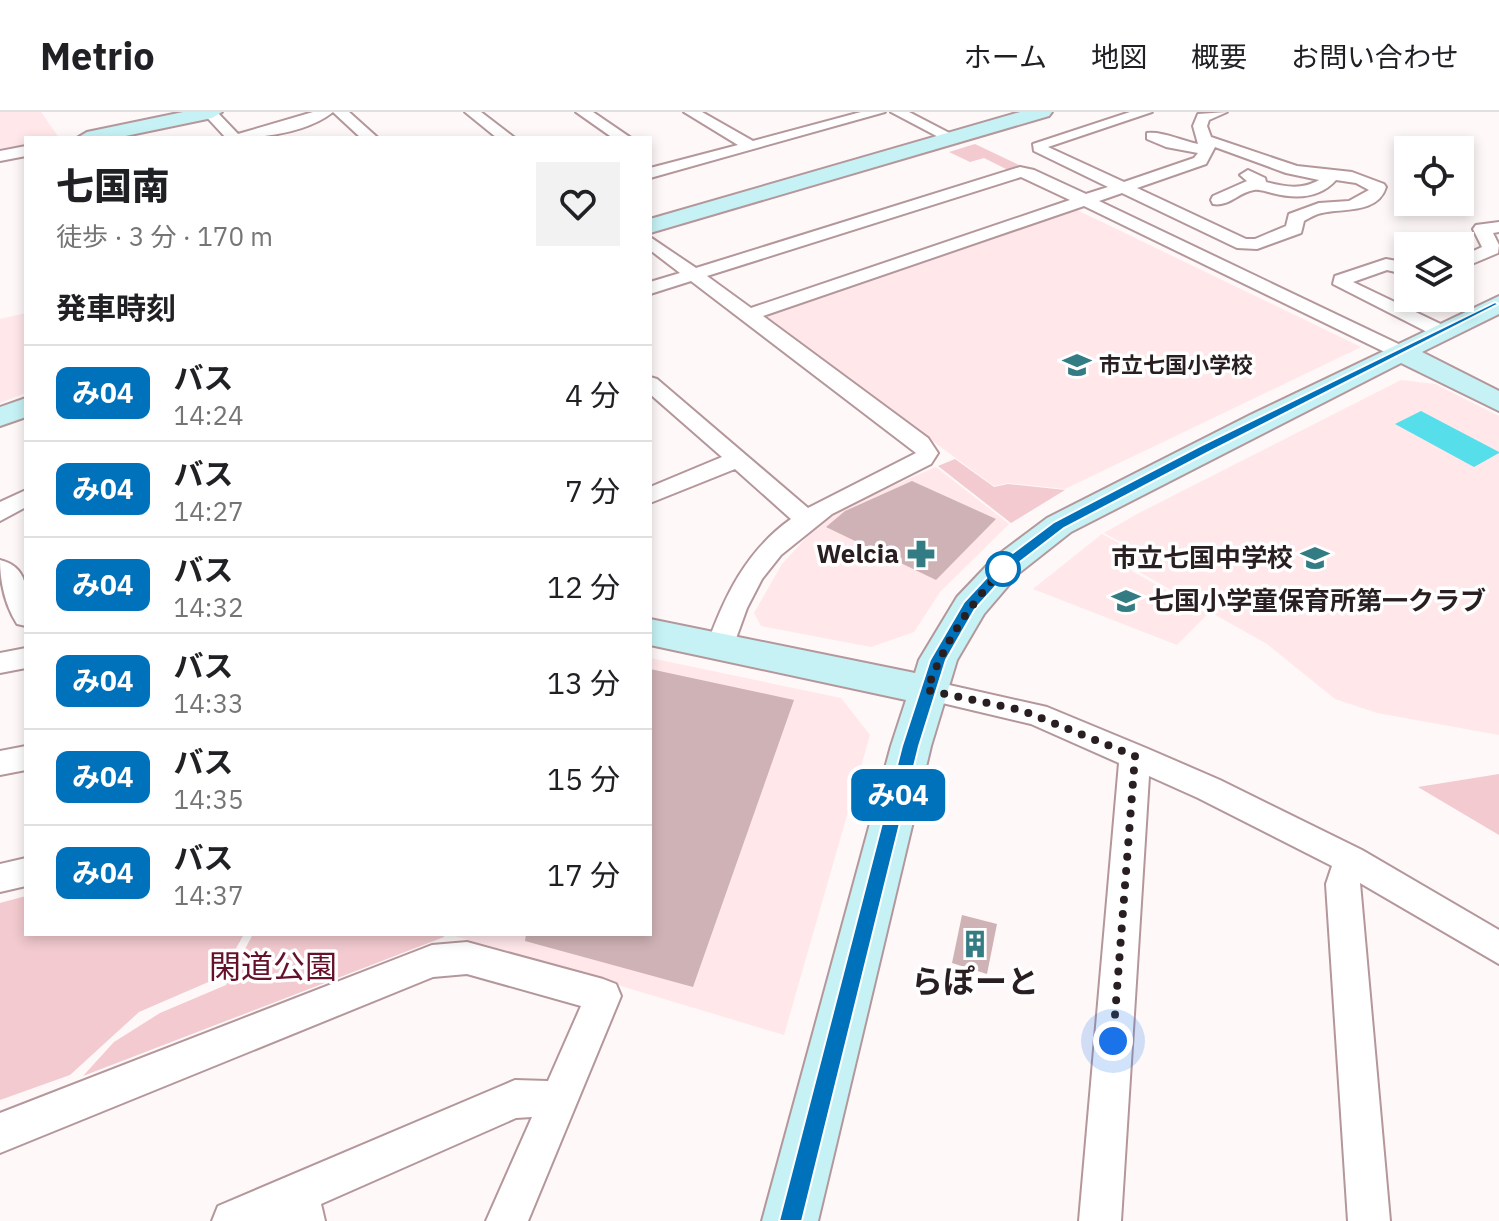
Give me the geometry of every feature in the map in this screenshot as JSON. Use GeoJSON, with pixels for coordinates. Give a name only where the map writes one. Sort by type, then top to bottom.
{"type":"FeatureCollection","features":[{"type":"Feature","properties":{"kind":"street"},"geometry":{"type":"LineString","coordinates":[[82,134],[210,112],[232,136]]}},
{"type":"Feature","properties":{"kind":"street"},"geometry":{"type":"LineString","coordinates":[[248,136],[293,125],[326,112]]}},
{"type":"Feature","properties":{"kind":"street"},"geometry":{"type":"LineString","coordinates":[[340,112],[368,136]]}},
{"type":"Feature","properties":{"kind":"street"},"geometry":{"type":"LineString","coordinates":[[472,112],[504,136]]}},
{"type":"Feature","properties":{"kind":"street"},"geometry":{"type":"LineString","coordinates":[[583,112],[620,136]]}},
{"type":"Feature","properties":{"kind":"street"},"geometry":{"type":"LineString","coordinates":[[691,112],[751,146]]}},
{"type":"Feature","properties":{"kind":"street"},"geometry":{"type":"LineString","coordinates":[[801,112],[827,126]]}},
{"type":"Feature","properties":{"kind":"street"},"geometry":{"type":"LineString","coordinates":[[652,172],[878,112]]}},
{"type":"Feature","properties":{"kind":"street"},"geometry":{"type":"LineString","coordinates":[[898,112],[951,138]]}},
{"type":"Feature","properties":{"kind":"street"},"geometry":{"type":"LineString","coordinates":[[652,225],[1042,112]]}},
{"type":"Feature","properties":{"kind":"street"},"geometry":{"type":"LineString","coordinates":[[748,315],[1084,199],[1122,187],[1178,170],[1204,149],[1224,142],[1256,157],[1309,174],[1333,174],[1369,181],[1378,187],[1377,192],[1353,206],[1319,208],[1295,218],[1295,229],[1257,244],[1243,244],[1122,187],[1042,150],[1039,146],[1145,112]]}},
{"type":"Feature","properties":{"kind":"street"},"geometry":{"type":"LineString","coordinates":[[1204,149],[1200,126],[1205,114]]}},
{"type":"Feature","properties":{"kind":"street"},"geometry":{"type":"LineString","coordinates":[[1152,136],[1171,144],[1204,149]]}},
{"type":"Feature","properties":{"kind":"street"},"geometry":{"type":"LineString","coordinates":[[0,156],[24,151]]}},
{"type":"Feature","properties":{"kind":"street"},"geometry":{"type":"LineString","coordinates":[[652,157],[669,168]]}},
{"type":"Feature","properties":{"kind":"street"},"geometry":{"type":"LineString","coordinates":[[1219,200],[1259,181],[1237,169]]}},
{"type":"Feature","properties":{"kind":"street"},"geometry":{"type":"LineString","coordinates":[[652,287],[1020,172],[1028,173],[1499,402]]}},
{"type":"Feature","properties":{"kind":"street"},"geometry":{"type":"LineString","coordinates":[[1254,184],[1298,194],[1323,187],[1333,174]]}},
{"type":"Feature","properties":{"kind":"street"},"geometry":{"type":"LineString","coordinates":[[1474,257],[1492,249],[1482,229],[1499,227]]}},
{"type":"Feature","properties":{"kind":"street"},"geometry":{"type":"LineString","coordinates":[[652,243],[920,443],[927,453],[923,459],[805,518],[754,571],[733,607],[720,648]]}},
{"type":"Feature","properties":{"kind":"street"},"geometry":{"type":"LineString","coordinates":[[1394,266],[1386,264],[1342,280],[1342,284],[1394,309]]}},
{"type":"Feature","properties":{"kind":"street"},"geometry":{"type":"LineString","coordinates":[[790,1221],[927,690],[938,660],[970,606],[1025,549],[1059,525],[1499,304]]}},
{"type":"Feature","properties":{"kind":"street"},"geometry":{"type":"LineString","coordinates":[[1400,312],[1442,332]]}},
{"type":"Feature","properties":{"kind":"street"},"geometry":{"type":"LineString","coordinates":[[652,385],[805,518]]}},
{"type":"Feature","properties":{"kind":"street"},"geometry":{"type":"LineString","coordinates":[[0,417],[24,408]]}},
{"type":"Feature","properties":{"kind":"street"},"geometry":{"type":"LineString","coordinates":[[0,430],[24,421]]}},
{"type":"Feature","properties":{"kind":"street"},"geometry":{"type":"LineString","coordinates":[[652,495],[738,459]]}},
{"type":"Feature","properties":{"kind":"street"},"geometry":{"type":"LineString","coordinates":[[0,513],[24,498]]}},
{"type":"Feature","properties":{"kind":"street"},"geometry":{"type":"LineString","coordinates":[[0,568],[12,578],[24,611]]}},
{"type":"Feature","properties":{"kind":"street"},"geometry":{"type":"LineString","coordinates":[[652,632],[1021,710],[1209,789],[1350,860],[1499,948]]}},
{"type":"Feature","properties":{"kind":"street"},"geometry":{"type":"LineString","coordinates":[[0,663],[24,658]]}},
{"type":"Feature","properties":{"kind":"street"},"geometry":{"type":"LineString","coordinates":[[1100,1221],[1135,756]]}},
{"type":"Feature","properties":{"kind":"street"},"geometry":{"type":"LineString","coordinates":[[0,763],[24,758]]}},
{"type":"Feature","properties":{"kind":"street"},"geometry":{"type":"LineString","coordinates":[[1350,860],[1343,884],[1369,1221]]}},
{"type":"Feature","properties":{"kind":"street"},"geometry":{"type":"LineString","coordinates":[[0,878],[24,872]]}},
{"type":"Feature","properties":{"kind":"street"},"geometry":{"type":"LineString","coordinates":[[0,1133],[418,967],[450,958],[467,958],[603,996],[507,1221]]}},
{"type":"Feature","properties":{"kind":"street"},"geometry":{"type":"LineString","coordinates":[[233,1221],[301,1207],[515,1099],[538,1098],[558,1102]]}},
{"type":"Feature","properties":{"kind":"shaded area"},"geometry":{"type":"Polygon","coordinates":[[[0,112],[41,112],[58,136],[24,136],[24,145],[0,149],[0,112]]]}},
{"type":"Feature","properties":{"kind":"shaded area","name":"市立七国小学校"},"geometry":{"type":"Polygon","coordinates":[[[1075,209],[1361,347],[1065,489],[1008,483],[994,486],[767,320],[768,314],[1075,209]]]}},
{"type":"Feature","properties":{"kind":"shaded area"},"geometry":{"type":"Polygon","coordinates":[[[24,313],[24,394],[0,403],[0,319],[24,313]]]}},
{"type":"Feature","properties":{"kind":"shaded area","name":"市立七国中学校"},"geometry":{"type":"Polygon","coordinates":[[[1401,380],[1435,384],[1499,416],[1499,735],[1377,713],[1335,699],[1267,644],[1134,569],[1128,546],[1104,533],[1401,380]]]}},
{"type":"Feature","properties":{"kind":"shaded area"},"geometry":{"type":"Polygon","coordinates":[[[936,467],[1009,524],[940,592],[914,632],[871,647],[761,626],[754,613],[782,564],[817,526],[851,504],[936,467]]]}},
{"type":"Feature","properties":{"kind":"shaded area","name":"七国小学童保育所第一クラブ"},"geometry":{"type":"Polygon","coordinates":[[[1102,534],[1126,547],[1132,571],[1208,614],[1177,645],[1033,589],[1102,534]]]}},
{"type":"Feature","properties":{"kind":"shaded area"},"geometry":{"type":"Polygon","coordinates":[[[652,658],[841,698],[870,735],[784,1035],[455,936],[652,936],[652,658]]]}},
{"type":"Feature","properties":{"kind":"green space"},"geometry":{"type":"Polygon","coordinates":[[[975,144],[1021,166],[1008,170],[984,158],[970,162],[949,152],[975,144]]]}},
{"type":"Feature","properties":{"kind":"green space"},"geometry":{"type":"Polygon","coordinates":[[[955,459],[994,487],[1008,484],[1065,490],[1011,523],[938,466],[955,459]]]}},
{"type":"Feature","properties":{"kind":"green space"},"geometry":{"type":"Polygon","coordinates":[[[1499,774],[1499,835],[1418,787],[1499,774]]]}},
{"type":"Feature","properties":{"kind":"green space"},"geometry":{"type":"Polygon","coordinates":[[[24,897],[24,936],[243,936],[220,977],[139,1012],[70,1075],[0,1100],[0,903],[24,897]]]}},
{"type":"Feature","properties":{"kind":"green space","name":"閑道公園"},"geometry":{"type":"Polygon","coordinates":[[[252,936],[444,937],[83,1076],[114,1042],[160,1013],[226,985],[252,936]]]}},
{"type":"Feature","properties":{"kind":"water"},"geometry":{"type":"Polygon","coordinates":[[[1421,411],[1499,453],[1474,467],[1395,424],[1421,411]]]}},
{"type":"Feature","properties":{"kind":"building","name":"Welcia"},"geometry":{"type":"Polygon","coordinates":[[[912,481],[996,519],[936,580],[826,527],[845,511],[912,481]]]}},
{"type":"Feature","properties":{"kind":"building"},"geometry":{"type":"Polygon","coordinates":[[[652,669],[794,700],[693,987],[525,941],[526,936],[652,936],[652,669]]]}},
{"type":"Feature","properties":{"kind":"building","name":"らぽーと"},"geometry":{"type":"Polygon","coordinates":[[[962,915],[997,924],[987,974],[952,963],[962,915]]]}},
{"type":"Feature","properties":{"kind":"bus line","name":"み04"},"geometry":{"type":"LineString","coordinates":[[790,1221],[927,690],[938,660],[970,606],[1007,565],[1059,525],[1499,304]]}},
{"type":"Feature","properties":{"kind":"place","name":"市立七国小学校"},"geometry":{"type":"Point","coordinates":[1077,365]}},
{"type":"Feature","properties":{"kind":"place","name":"Welcia"},"geometry":{"type":"Point","coordinates":[921,554]}},
{"type":"Feature","properties":{"kind":"place","name":"市立七国中学校"},"geometry":{"type":"Point","coordinates":[1315,558]}},
{"type":"Feature","properties":{"kind":"place","name":"七国小学童保育所第一クラブ"},"geometry":{"type":"Point","coordinates":[1126,601]}},
{"type":"Feature","properties":{"kind":"place","name":"らぽーと"},"geometry":{"type":"Point","coordinates":[975,944]}},
{"type":"Feature","properties":{"kind":"route"},"geometry":{"type":"LineString","coordinates":[[1003,569],[1007,565],[970,606],[954,631],[938,660],[927,690],[1021,710],[1135,756],[1113,1041]]}}]}
